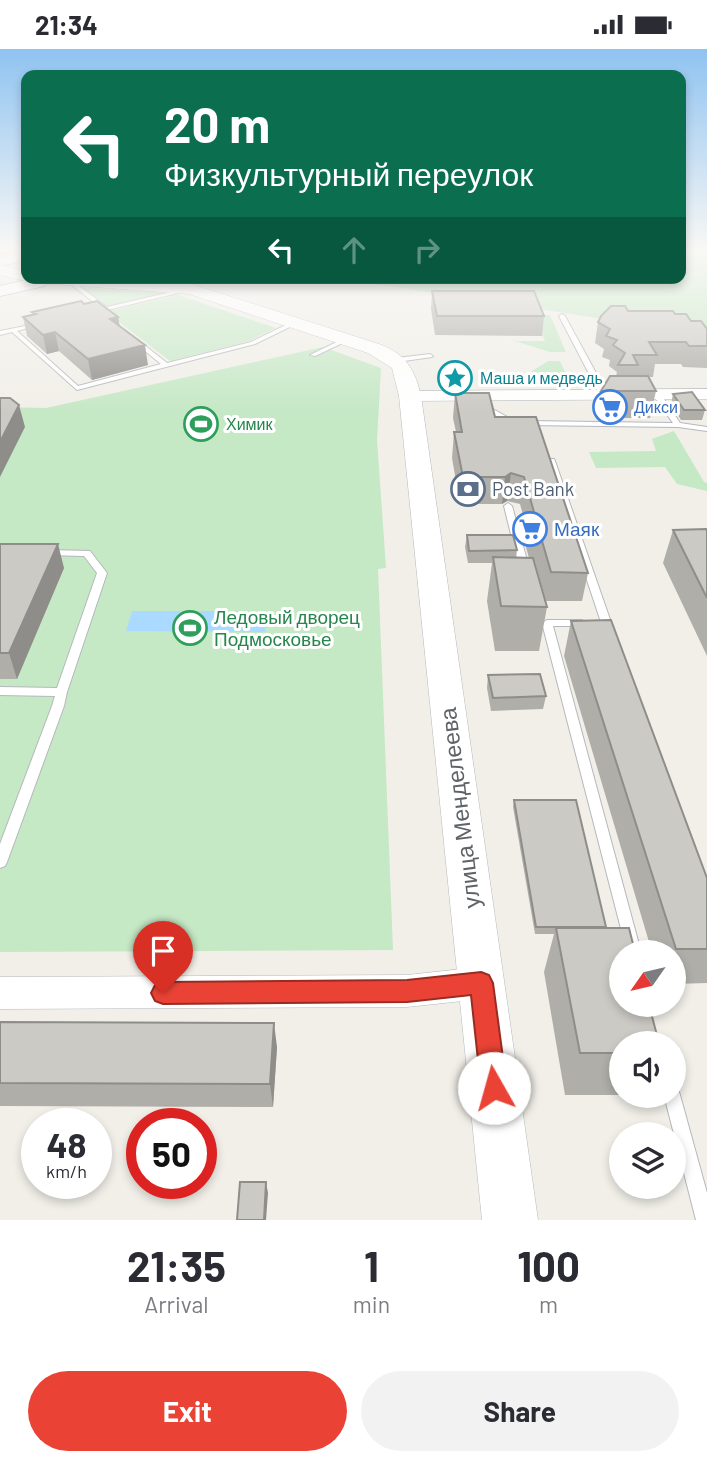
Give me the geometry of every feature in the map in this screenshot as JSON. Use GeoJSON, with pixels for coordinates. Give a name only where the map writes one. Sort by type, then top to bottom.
{"type":"FeatureCollection","features":[{"type":"Feature","properties":{"kind":"main road"},"geometry":{"type":"LineString","coordinates":[[241,305],[347,339],[397,360]]}},
{"type":"Feature","properties":{"kind":"main road","name":"улица Менделеева"},"geometry":{"type":"LineString","coordinates":[[397,360],[405,372],[410,395],[510,1220]]}},
{"type":"Feature","properties":{"kind":"street"},"geometry":{"type":"LineString","coordinates":[[410,395],[707,394]]}},
{"type":"Feature","properties":{"kind":"street"},"geometry":{"type":"LineString","coordinates":[[0,993],[393,991],[481,983]]}},
{"type":"Feature","properties":{"kind":"lane"},"geometry":{"type":"LineString","coordinates":[[100,305],[106,309]]}},
{"type":"Feature","properties":{"kind":"lane"},"geometry":{"type":"LineString","coordinates":[[87,313],[125,305]]}},
{"type":"Feature","properties":{"kind":"lane"},"geometry":{"type":"LineString","coordinates":[[98,311],[107,319]]}},
{"type":"Feature","properties":{"kind":"lane"},"geometry":{"type":"LineString","coordinates":[[562,316],[604,395]]}},
{"type":"Feature","properties":{"kind":"lane"},"geometry":{"type":"LineString","coordinates":[[13,330],[77,388],[253,343],[296,322]]}},
{"type":"Feature","properties":{"kind":"lane"},"geometry":{"type":"LineString","coordinates":[[0,333],[44,323]]}},
{"type":"Feature","properties":{"kind":"lane"},"geometry":{"type":"LineString","coordinates":[[127,334],[166,365]]}},
{"type":"Feature","properties":{"kind":"lane"},"geometry":{"type":"LineString","coordinates":[[313,355],[347,339]]}},
{"type":"Feature","properties":{"kind":"lane"},"geometry":{"type":"LineString","coordinates":[[397,360],[430,356]]}},
{"type":"Feature","properties":{"kind":"lane"},"geometry":{"type":"LineString","coordinates":[[467,395],[478,404],[534,430],[539,435]]}},
{"type":"Feature","properties":{"kind":"lane"},"geometry":{"type":"LineString","coordinates":[[657,395],[678,425]]}},
{"type":"Feature","properties":{"kind":"lane"},"geometry":{"type":"LineString","coordinates":[[513,422],[678,425],[707,429]]}},
{"type":"Feature","properties":{"kind":"lane"},"geometry":{"type":"LineString","coordinates":[[548,452],[614,647]]}},
{"type":"Feature","properties":{"kind":"lane"},"geometry":{"type":"LineString","coordinates":[[508,506],[528,584]]}},
{"type":"Feature","properties":{"kind":"lane"},"geometry":{"type":"LineString","coordinates":[[0,862],[58,706],[102,573],[87,553],[37,553]]}},
{"type":"Feature","properties":{"kind":"lane"},"geometry":{"type":"LineString","coordinates":[[606,623],[545,619],[631,940]]}},
{"type":"Feature","properties":{"kind":"lane"},"geometry":{"type":"LineString","coordinates":[[0,691],[61,692]]}},
{"type":"Feature","properties":{"kind":"lane"},"geometry":{"type":"LineString","coordinates":[[675,1108],[705,1220]]}},
{"type":"Feature","properties":{"kind":"green space"},"geometry":{"type":"Polygon","coordinates":[[[137,305],[207,305],[276,328],[249,341],[170,361],[106,312],[137,305]]]}},
{"type":"Feature","properties":{"kind":"green space"},"geometry":{"type":"Polygon","coordinates":[[[510,305],[707,305],[707,335],[510,305]]]}},
{"type":"Feature","properties":{"kind":"green space"},"geometry":{"type":"Polygon","coordinates":[[[533,314],[550,315],[566,352],[550,352],[515,341],[545,341],[533,314]]]}},
{"type":"Feature","properties":{"kind":"green space","name":"Ледовый дворец Подмосковье"},"geometry":{"type":"Polygon","coordinates":[[[323,347],[381,368],[377,440],[386,568],[378,569],[393,950],[0,952],[0,407],[46,408],[323,347]]]}},
{"type":"Feature","properties":{"kind":"green space"},"geometry":{"type":"Polygon","coordinates":[[[548,361],[560,361],[568,379],[581,379],[592,385],[510,385],[548,361]]]}},
{"type":"Feature","properties":{"kind":"green space"},"geometry":{"type":"Polygon","coordinates":[[[674,431],[707,483],[707,491],[677,484],[665,467],[596,468],[589,452],[656,451],[652,439],[674,431]]]}},
{"type":"Feature","properties":{"kind":"water"},"geometry":{"type":"Polygon","coordinates":[[[132,611],[268,611],[265,632],[126,631],[132,611]]]}},
{"type":"Feature","properties":{"kind":"building"},"geometry":{"type":"Polygon","coordinates":[[[65,305],[102,305],[118,317],[110,319],[145,345],[88,359],[55,332],[43,335],[23,317],[36,314],[32,312],[65,305]]]}},
{"type":"Feature","properties":{"kind":"building"},"geometry":{"type":"Polygon","coordinates":[[[435,305],[539,305],[544,316],[437,316],[435,305]]]}},
{"type":"Feature","properties":{"kind":"building"},"geometry":{"type":"Polygon","coordinates":[[[611,306],[625,306],[628,311],[673,311],[675,314],[686,314],[691,321],[701,321],[707,329],[707,346],[689,346],[686,342],[649,342],[657,355],[633,355],[638,365],[618,365],[625,353],[613,345],[617,340],[606,336],[610,329],[598,322],[611,306]]]}},
{"type":"Feature","properties":{"kind":"building"},"geometry":{"type":"Polygon","coordinates":[[[610,376],[648,376],[656,391],[601,391],[610,376]]]}},
{"type":"Feature","properties":{"kind":"building"},"geometry":{"type":"Polygon","coordinates":[[[692,392],[705,410],[684,410],[673,394],[692,392]]]}},
{"type":"Feature","properties":{"kind":"building"},"geometry":{"type":"Polygon","coordinates":[[[455,393],[489,393],[495,417],[536,417],[588,573],[551,572],[540,534],[534,534],[530,519],[536,519],[524,477],[511,473],[505,477],[463,477],[454,432],[462,432],[455,393]]]}},
{"type":"Feature","properties":{"kind":"building"},"geometry":{"type":"Polygon","coordinates":[[[0,398],[10,398],[19,405],[0,442],[0,398]]]}},
{"type":"Feature","properties":{"kind":"building"},"geometry":{"type":"Polygon","coordinates":[[[673,530],[707,530],[707,598],[673,530]]]}},
{"type":"Feature","properties":{"kind":"building"},"geometry":{"type":"Polygon","coordinates":[[[467,535],[513,535],[517,550],[469,551],[467,535]]]}},
{"type":"Feature","properties":{"kind":"building"},"geometry":{"type":"Polygon","coordinates":[[[0,544],[58,544],[9,653],[0,653],[0,544]]]}},
{"type":"Feature","properties":{"kind":"building"},"geometry":{"type":"Polygon","coordinates":[[[493,557],[533,558],[547,607],[501,606],[493,557]]]}},
{"type":"Feature","properties":{"kind":"building"},"geometry":{"type":"Polygon","coordinates":[[[611,620],[707,878],[707,949],[686,949],[686,940],[673,940],[571,621],[611,620]]]}},
{"type":"Feature","properties":{"kind":"building"},"geometry":{"type":"Polygon","coordinates":[[[540,674],[546,696],[493,698],[488,675],[540,674]]]}},
{"type":"Feature","properties":{"kind":"building"},"geometry":{"type":"Polygon","coordinates":[[[514,800],[576,800],[606,927],[536,927],[514,800]]]}},
{"type":"Feature","properties":{"kind":"building"},"geometry":{"type":"Polygon","coordinates":[[[556,928],[629,928],[632,940],[609,940],[609,1017],[652,1017],[656,1031],[609,1031],[609,1053],[580,1053],[556,928]]]}},
{"type":"Feature","properties":{"kind":"building"},"geometry":{"type":"Polygon","coordinates":[[[0,1022],[274,1023],[270,1084],[0,1083],[0,1022]]]}},
{"type":"Feature","properties":{"kind":"building"},"geometry":{"type":"Polygon","coordinates":[[[240,1182],[266,1182],[264,1220],[237,1220],[240,1182]]]}},
{"type":"Feature","properties":{"kind":"place","name":"Маша и медведь"},"geometry":{"type":"Point","coordinates":[455,378]}},
{"type":"Feature","properties":{"kind":"place","name":"Дикси"},"geometry":{"type":"Point","coordinates":[610,407]}},
{"type":"Feature","properties":{"kind":"place","name":"Химик"},"geometry":{"type":"Point","coordinates":[201,424]}},
{"type":"Feature","properties":{"kind":"place","name":"Post Bank"},"geometry":{"type":"Point","coordinates":[468,489]}},
{"type":"Feature","properties":{"kind":"place","name":"Маяк"},"geometry":{"type":"Point","coordinates":[530,529]}},
{"type":"Feature","properties":{"kind":"place","name":"Ледовый дворец Подмосковье"},"geometry":{"type":"Point","coordinates":[190,628]}},
{"type":"Feature","properties":{"kind":"route"},"geometry":{"type":"LineString","coordinates":[[163,993],[407,991],[481,983],[494,1088]]}}]}
